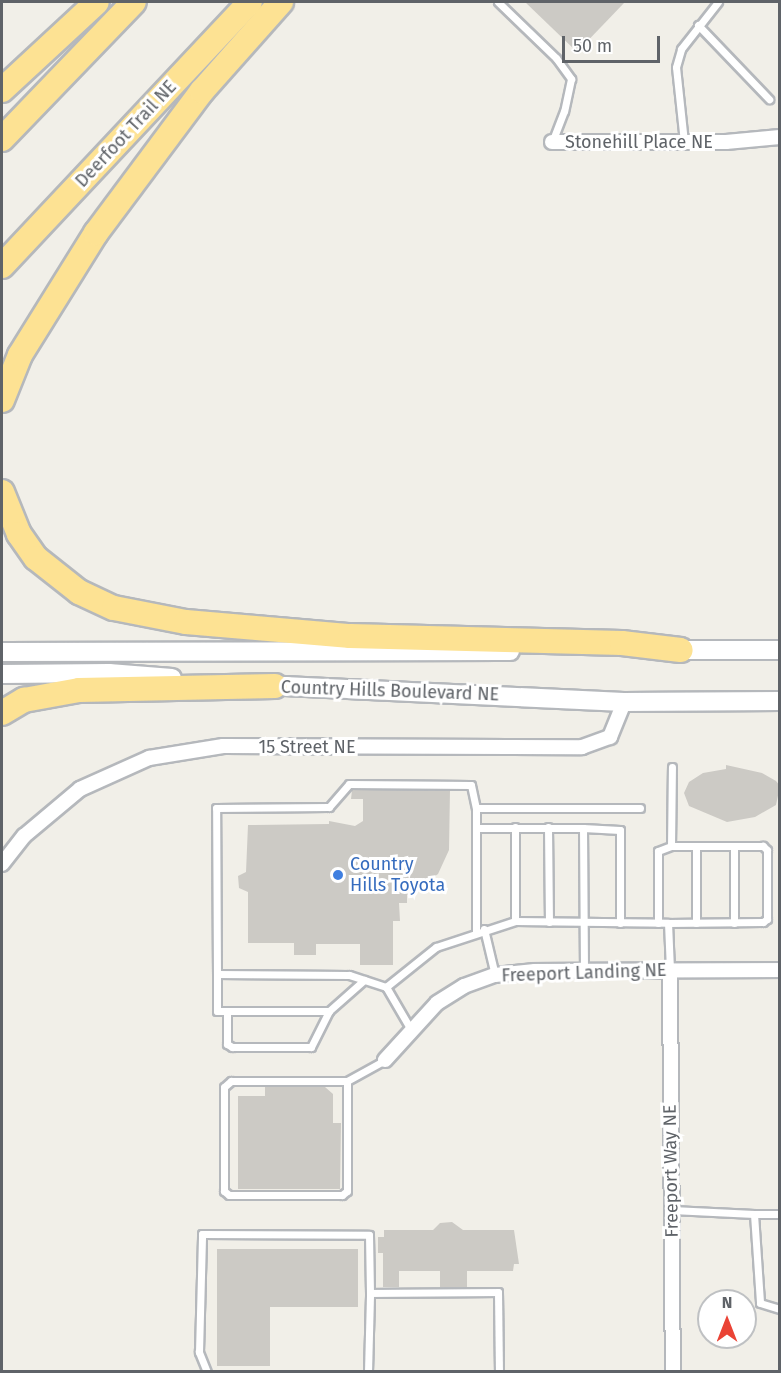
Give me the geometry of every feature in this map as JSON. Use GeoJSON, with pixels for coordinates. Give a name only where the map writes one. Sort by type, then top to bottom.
{"type":"FeatureCollection","features":[{"type":"Feature","properties":{"kind":"highway"},"geometry":{"type":"LineString","coordinates":[[2,90],[97,2]]}},
{"type":"Feature","properties":{"kind":"highway"},"geometry":{"type":"LineString","coordinates":[[2,139],[134,2]]}},
{"type":"Feature","properties":{"kind":"highway","name":"Deerfoot Trail NE"},"geometry":{"type":"LineString","coordinates":[[2,266],[250,2]]}},
{"type":"Feature","properties":{"kind":"highway"},"geometry":{"type":"LineString","coordinates":[[2,400],[20,355],[96,233],[202,91],[281,2]]}},
{"type":"Feature","properties":{"kind":"highway"},"geometry":{"type":"LineString","coordinates":[[2,492],[19,534],[36,558],[79,592],[114,608],[186,622],[350,636],[622,643],[681,650]]}},
{"type":"Feature","properties":{"kind":"highway"},"geometry":{"type":"LineString","coordinates":[[2,713],[24,700],[79,690],[275,686]]}},
{"type":"Feature","properties":{"kind":"main road","name":"Country Hills Boulevard NE"},"geometry":{"type":"LineString","coordinates":[[2,652],[780,650]]}},
{"type":"Feature","properties":{"kind":"main road","name":"Country Hills Boulevard NE"},"geometry":{"type":"LineString","coordinates":[[2,674],[109,673],[275,686],[624,702],[780,701]]}},
{"type":"Feature","properties":{"kind":"street","name":"Stonehill Place NE"},"geometry":{"type":"LineString","coordinates":[[552,142],[726,142],[780,137]]}},
{"type":"Feature","properties":{"kind":"street","name":"Stonehill Place NE"},"geometry":{"type":"LineString","coordinates":[[726,142],[780,147]]}},
{"type":"Feature","properties":{"kind":"street","name":"15 Street NE"},"geometry":{"type":"LineString","coordinates":[[2,864],[24,836],[80,789],[149,758],[223,746],[582,747],[610,737],[624,702]]}},
{"type":"Feature","properties":{"kind":"street","name":"Freeport Landing NE"},"geometry":{"type":"LineString","coordinates":[[385,1060],[410,1028],[436,1003],[464,986],[495,975],[584,970],[780,970]]}},
{"type":"Feature","properties":{"kind":"street","name":"Freeport Way NE"},"geometry":{"type":"LineString","coordinates":[[670,970],[673,1371]]}},
{"type":"Feature","properties":{"kind":"lane"},"geometry":{"type":"LineString","coordinates":[[498,2],[556,58],[571,79],[564,111],[552,142]]}},
{"type":"Feature","properties":{"kind":"lane"},"geometry":{"type":"LineString","coordinates":[[684,142],[676,67],[681,49],[718,2]]}},
{"type":"Feature","properties":{"kind":"lane"},"geometry":{"type":"LineString","coordinates":[[698,25],[769,99]]}},
{"type":"Feature","properties":{"kind":"lane"},"geometry":{"type":"LineString","coordinates":[[671,846],[672,767]]}},
{"type":"Feature","properties":{"kind":"lane"},"geometry":{"type":"LineString","coordinates":[[329,1011],[217,1011],[216,808],[329,807],[349,784],[471,785],[476,808],[480,931],[495,975]]}},
{"type":"Feature","properties":{"kind":"lane"},"geometry":{"type":"LineString","coordinates":[[476,808],[640,808]]}},
{"type":"Feature","properties":{"kind":"lane"},"geometry":{"type":"LineString","coordinates":[[515,827],[515,921]]}},
{"type":"Feature","properties":{"kind":"lane"},"geometry":{"type":"LineString","coordinates":[[476,828],[548,827],[620,830],[620,922]]}},
{"type":"Feature","properties":{"kind":"lane"},"geometry":{"type":"LineString","coordinates":[[548,827],[549,922]]}},
{"type":"Feature","properties":{"kind":"lane"},"geometry":{"type":"LineString","coordinates":[[583,828],[584,970]]}},
{"type":"Feature","properties":{"kind":"lane"},"geometry":{"type":"LineString","coordinates":[[386,987],[436,947],[515,921],[658,923],[734,923],[767,919],[767,850],[763,846],[671,846],[658,851],[658,923]]}},
{"type":"Feature","properties":{"kind":"lane"},"geometry":{"type":"LineString","coordinates":[[696,846],[696,923]]}},
{"type":"Feature","properties":{"kind":"lane"},"geometry":{"type":"LineString","coordinates":[[734,846],[734,923]]}},
{"type":"Feature","properties":{"kind":"lane"},"geometry":{"type":"LineString","coordinates":[[668,923],[670,970]]}},
{"type":"Feature","properties":{"kind":"lane"},"geometry":{"type":"LineString","coordinates":[[217,974],[349,975],[386,987],[410,1028]]}},
{"type":"Feature","properties":{"kind":"lane"},"geometry":{"type":"LineString","coordinates":[[226,1011],[227,1044],[232,1047],[311,1047],[329,1011],[364,980]]}},
{"type":"Feature","properties":{"kind":"lane"},"geometry":{"type":"LineString","coordinates":[[347,1081],[347,1191],[342,1195],[229,1195],[225,1191],[225,1087],[231,1081],[347,1081],[385,1060]]}},
{"type":"Feature","properties":{"kind":"lane"},"geometry":{"type":"LineString","coordinates":[[672,1210],[780,1214]]}},
{"type":"Feature","properties":{"kind":"lane"},"geometry":{"type":"LineString","coordinates":[[754,1214],[760,1303],[780,1309]]}},
{"type":"Feature","properties":{"kind":"lane"},"geometry":{"type":"LineString","coordinates":[[207,1371],[199,1352],[202,1234],[369,1235],[368,1371]]}},
{"type":"Feature","properties":{"kind":"lane"},"geometry":{"type":"LineString","coordinates":[[370,1293],[498,1292],[499,1371]]}},
{"type":"Feature","properties":{"kind":"building"},"geometry":{"type":"Polygon","coordinates":[[[525,2],[625,2],[577,52],[525,2]]]}},
{"type":"Feature","properties":{"kind":"building"},"geometry":{"type":"Polygon","coordinates":[[[726,765],[762,773],[776,781],[780,786],[776,805],[755,817],[727,822],[689,806],[684,793],[689,782],[703,773],[726,769],[726,765]]]}},
{"type":"Feature","properties":{"kind":"building","name":"Country Hills Toyota"},"geometry":{"type":"Polygon","coordinates":[[[352,790],[450,790],[449,850],[438,874],[407,895],[407,903],[399,903],[400,921],[393,921],[393,965],[360,965],[360,944],[316,944],[316,955],[294,955],[294,943],[248,943],[248,892],[239,888],[238,876],[246,872],[248,825],[329,824],[329,821],[355,826],[363,821],[363,799],[351,799],[352,790]]]}},
{"type":"Feature","properties":{"kind":"building"},"geometry":{"type":"Polygon","coordinates":[[[265,1087],[325,1087],[333,1094],[333,1123],[341,1123],[340,1189],[238,1189],[238,1096],[265,1096],[265,1087]]]}},
{"type":"Feature","properties":{"kind":"building"},"geometry":{"type":"Polygon","coordinates":[[[452,1222],[463,1230],[514,1230],[519,1264],[514,1264],[513,1271],[467,1271],[467,1287],[440,1287],[440,1271],[399,1271],[399,1287],[383,1287],[383,1253],[378,1253],[378,1237],[384,1237],[384,1230],[433,1230],[440,1223],[452,1222]]]}},
{"type":"Feature","properties":{"kind":"building"},"geometry":{"type":"Polygon","coordinates":[[[217,1249],[358,1249],[358,1307],[270,1307],[270,1366],[217,1366],[217,1249]]]}},
{"type":"Feature","properties":{"kind":"place","name":"Country Hills Toyota"},"geometry":{"type":"Point","coordinates":[338,875]}}]}
